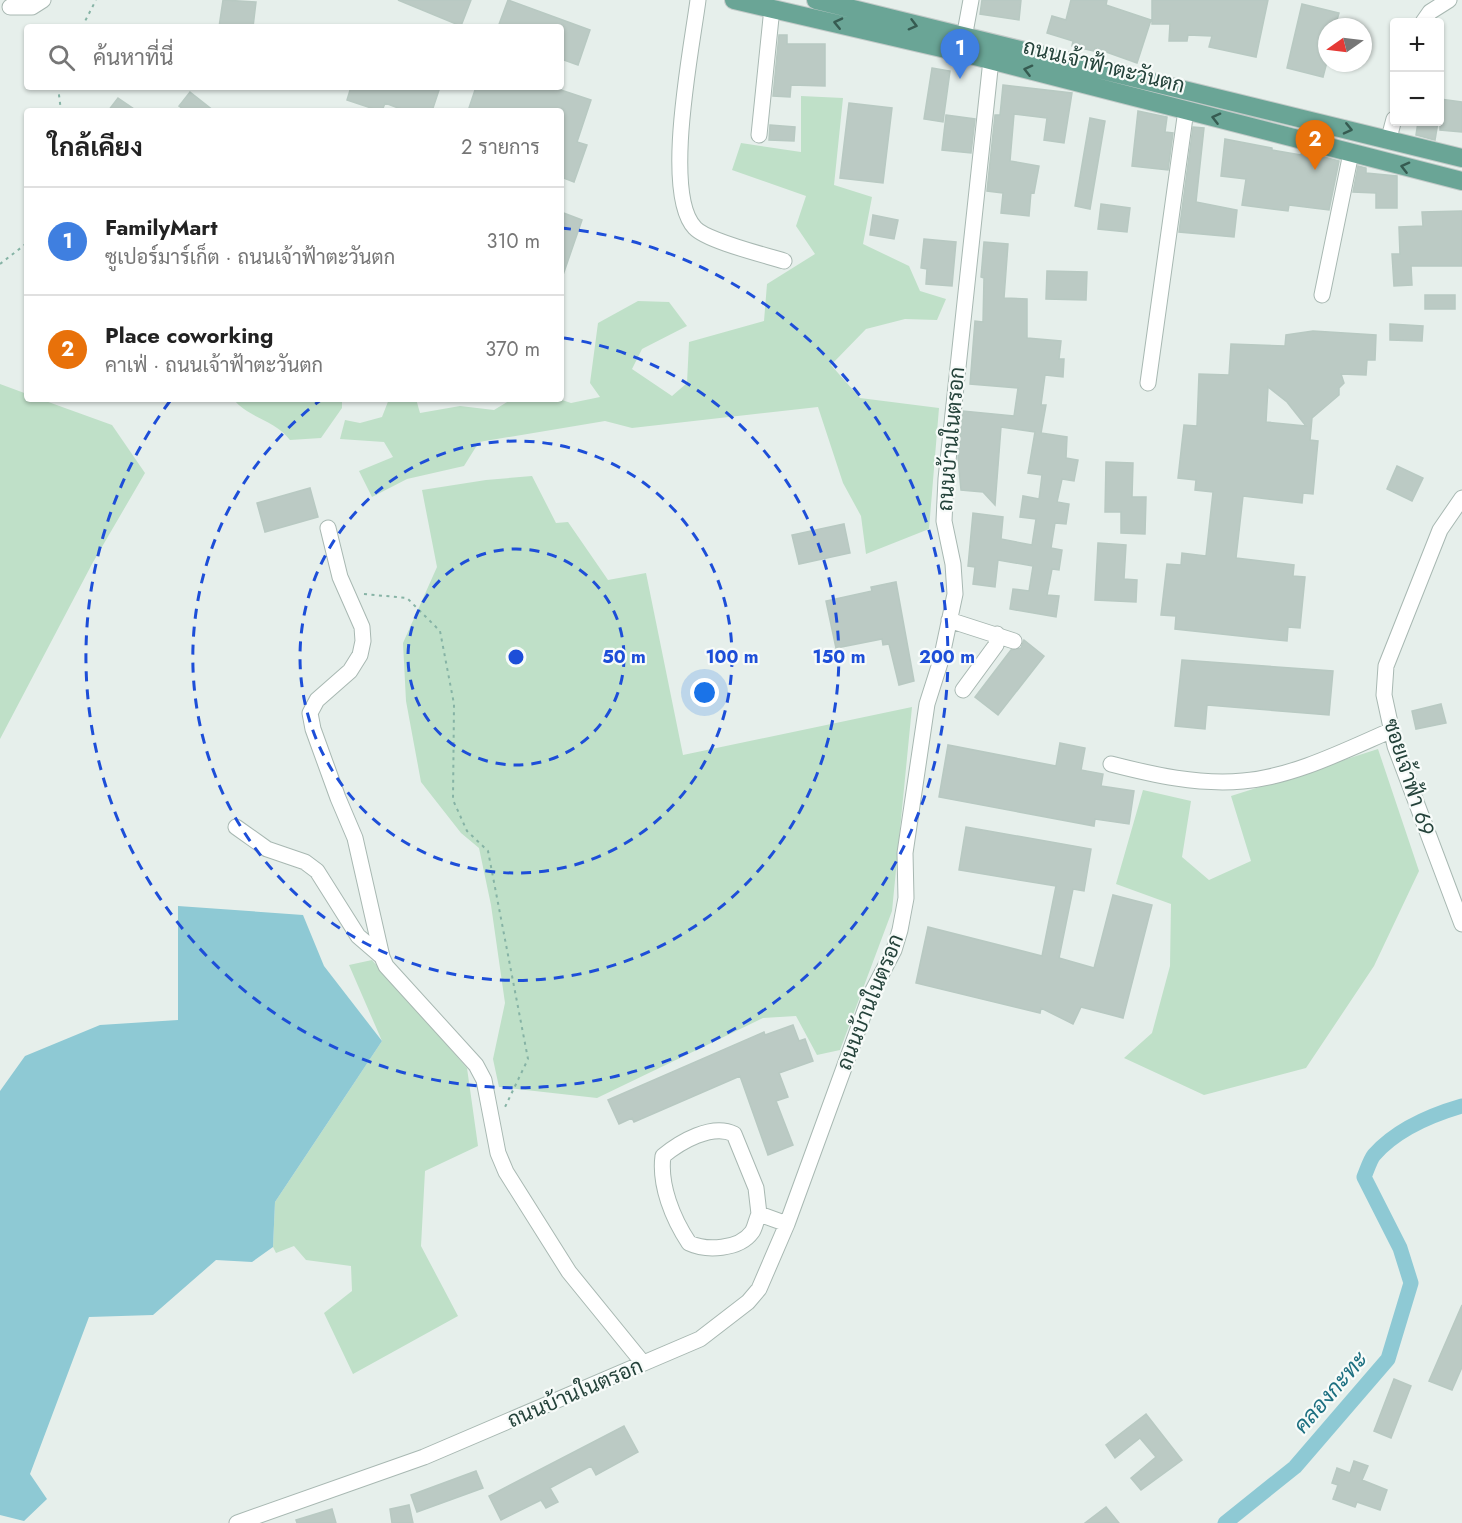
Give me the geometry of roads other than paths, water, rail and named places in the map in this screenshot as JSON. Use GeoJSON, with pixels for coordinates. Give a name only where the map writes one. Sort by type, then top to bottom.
{"type":"FeatureCollection","features":[{"type":"Feature","properties":{"kind":"main road","name":"ถนนเจ้าฟ้าตะวันตก"},"geometry":{"type":"LineString","coordinates":[[734,0],[991,60],[1462,181]]}},
{"type":"Feature","properties":{"kind":"main road","name":"ถนนเจ้าฟ้าตะวันตก"},"geometry":{"type":"LineString","coordinates":[[816,0],[964,38],[1389,138],[1462,158]]}},
{"type":"Feature","properties":{"kind":"street"},"geometry":{"type":"LineString","coordinates":[[10,7],[32,7],[43,0]]}},
{"type":"Feature","properties":{"kind":"street"},"geometry":{"type":"LineString","coordinates":[[698,0],[679,154],[680,191],[686,214],[696,229],[706,234],[784,261]]}},
{"type":"Feature","properties":{"kind":"street"},"geometry":{"type":"LineString","coordinates":[[964,38],[971,0]]}},
{"type":"Feature","properties":{"kind":"street"},"geometry":{"type":"LineString","coordinates":[[1426,18],[1430,12],[1449,0]]}},
{"type":"Feature","properties":{"kind":"street"},"geometry":{"type":"LineString","coordinates":[[759,135],[772,8]]}},
{"type":"Feature","properties":{"kind":"street","name":"ถนนบ้านในตรอก"},"geometry":{"type":"LineString","coordinates":[[237,1523],[424,1458],[700,1339],[748,1302],[759,1289],[787,1224],[871,993],[894,950],[900,930],[906,898],[905,853],[927,704],[941,660],[955,594],[953,564],[944,521],[946,479],[991,60]]}},
{"type":"Feature","properties":{"kind":"street"},"geometry":{"type":"LineString","coordinates":[[1148,383],[1186,110]]}},
{"type":"Feature","properties":{"kind":"street"},"geometry":{"type":"LineString","coordinates":[[1389,138],[1393,126]]}},
{"type":"Feature","properties":{"kind":"street"},"geometry":{"type":"LineString","coordinates":[[1322,295],[1350,153]]}},
{"type":"Feature","properties":{"kind":"street","name":"ซอยเจ้าฟ้า 69"},"geometry":{"type":"LineString","coordinates":[[1462,498],[1440,530],[1386,666],[1384,695],[1395,746],[1462,924]]}},
{"type":"Feature","properties":{"kind":"street"},"geometry":{"type":"LineString","coordinates":[[328,528],[345,592],[362,627],[362,649],[350,671],[317,700],[310,713],[313,729],[355,838],[376,940],[382,957],[386,966],[476,1065],[484,1080],[498,1153],[524,1203],[569,1272],[643,1363]]}},
{"type":"Feature","properties":{"kind":"street"},"geometry":{"type":"LineString","coordinates":[[949,620],[1014,641]]}},
{"type":"Feature","properties":{"kind":"street"},"geometry":{"type":"LineString","coordinates":[[963,690],[996,645],[997,634]]}},
{"type":"Feature","properties":{"kind":"street"},"geometry":{"type":"LineString","coordinates":[[1111,764],[1160,777],[1211,782],[1245,781],[1310,765],[1392,730]]}},
{"type":"Feature","properties":{"kind":"street"},"geometry":{"type":"LineString","coordinates":[[236,827],[267,849],[305,862],[317,871],[358,936],[382,957]]}},
{"type":"Feature","properties":{"kind":"street"},"geometry":{"type":"LineString","coordinates":[[725,1129],[734,1134],[756,1188],[759,1214],[751,1233],[739,1241],[710,1249],[689,1243],[670,1204],[661,1168],[663,1156],[678,1144],[702,1134],[725,1129]]}},
{"type":"Feature","properties":{"kind":"street"},"geometry":{"type":"LineString","coordinates":[[759,1214],[787,1224]]}},
{"type":"Feature","properties":{"kind":"water"},"geometry":{"type":"Polygon","coordinates":[[[178,906],[303,915],[324,966],[382,1041],[275,1202],[273,1247],[252,1262],[216,1260],[153,1315],[89,1317],[30,1474],[47,1499],[24,1521],[0,1515],[0,1091],[25,1056],[100,1025],[178,1020],[178,906]]]}},
{"type":"Feature","properties":{"kind":"waterway","name":"คลองกะทะ"},"geometry":{"type":"LineString","coordinates":[[1225,1523],[1295,1467],[1388,1359],[1411,1283],[1400,1248],[1364,1177],[1374,1155],[1393,1138],[1426,1119],[1462,1106]]}},
{"type":"Feature","properties":{"kind":"place","name":"FamilyMart"},"geometry":{"type":"Point","coordinates":[960,79]}},
{"type":"Feature","properties":{"kind":"place","name":"Place coworking"},"geometry":{"type":"Point","coordinates":[1315,170]}}]}
